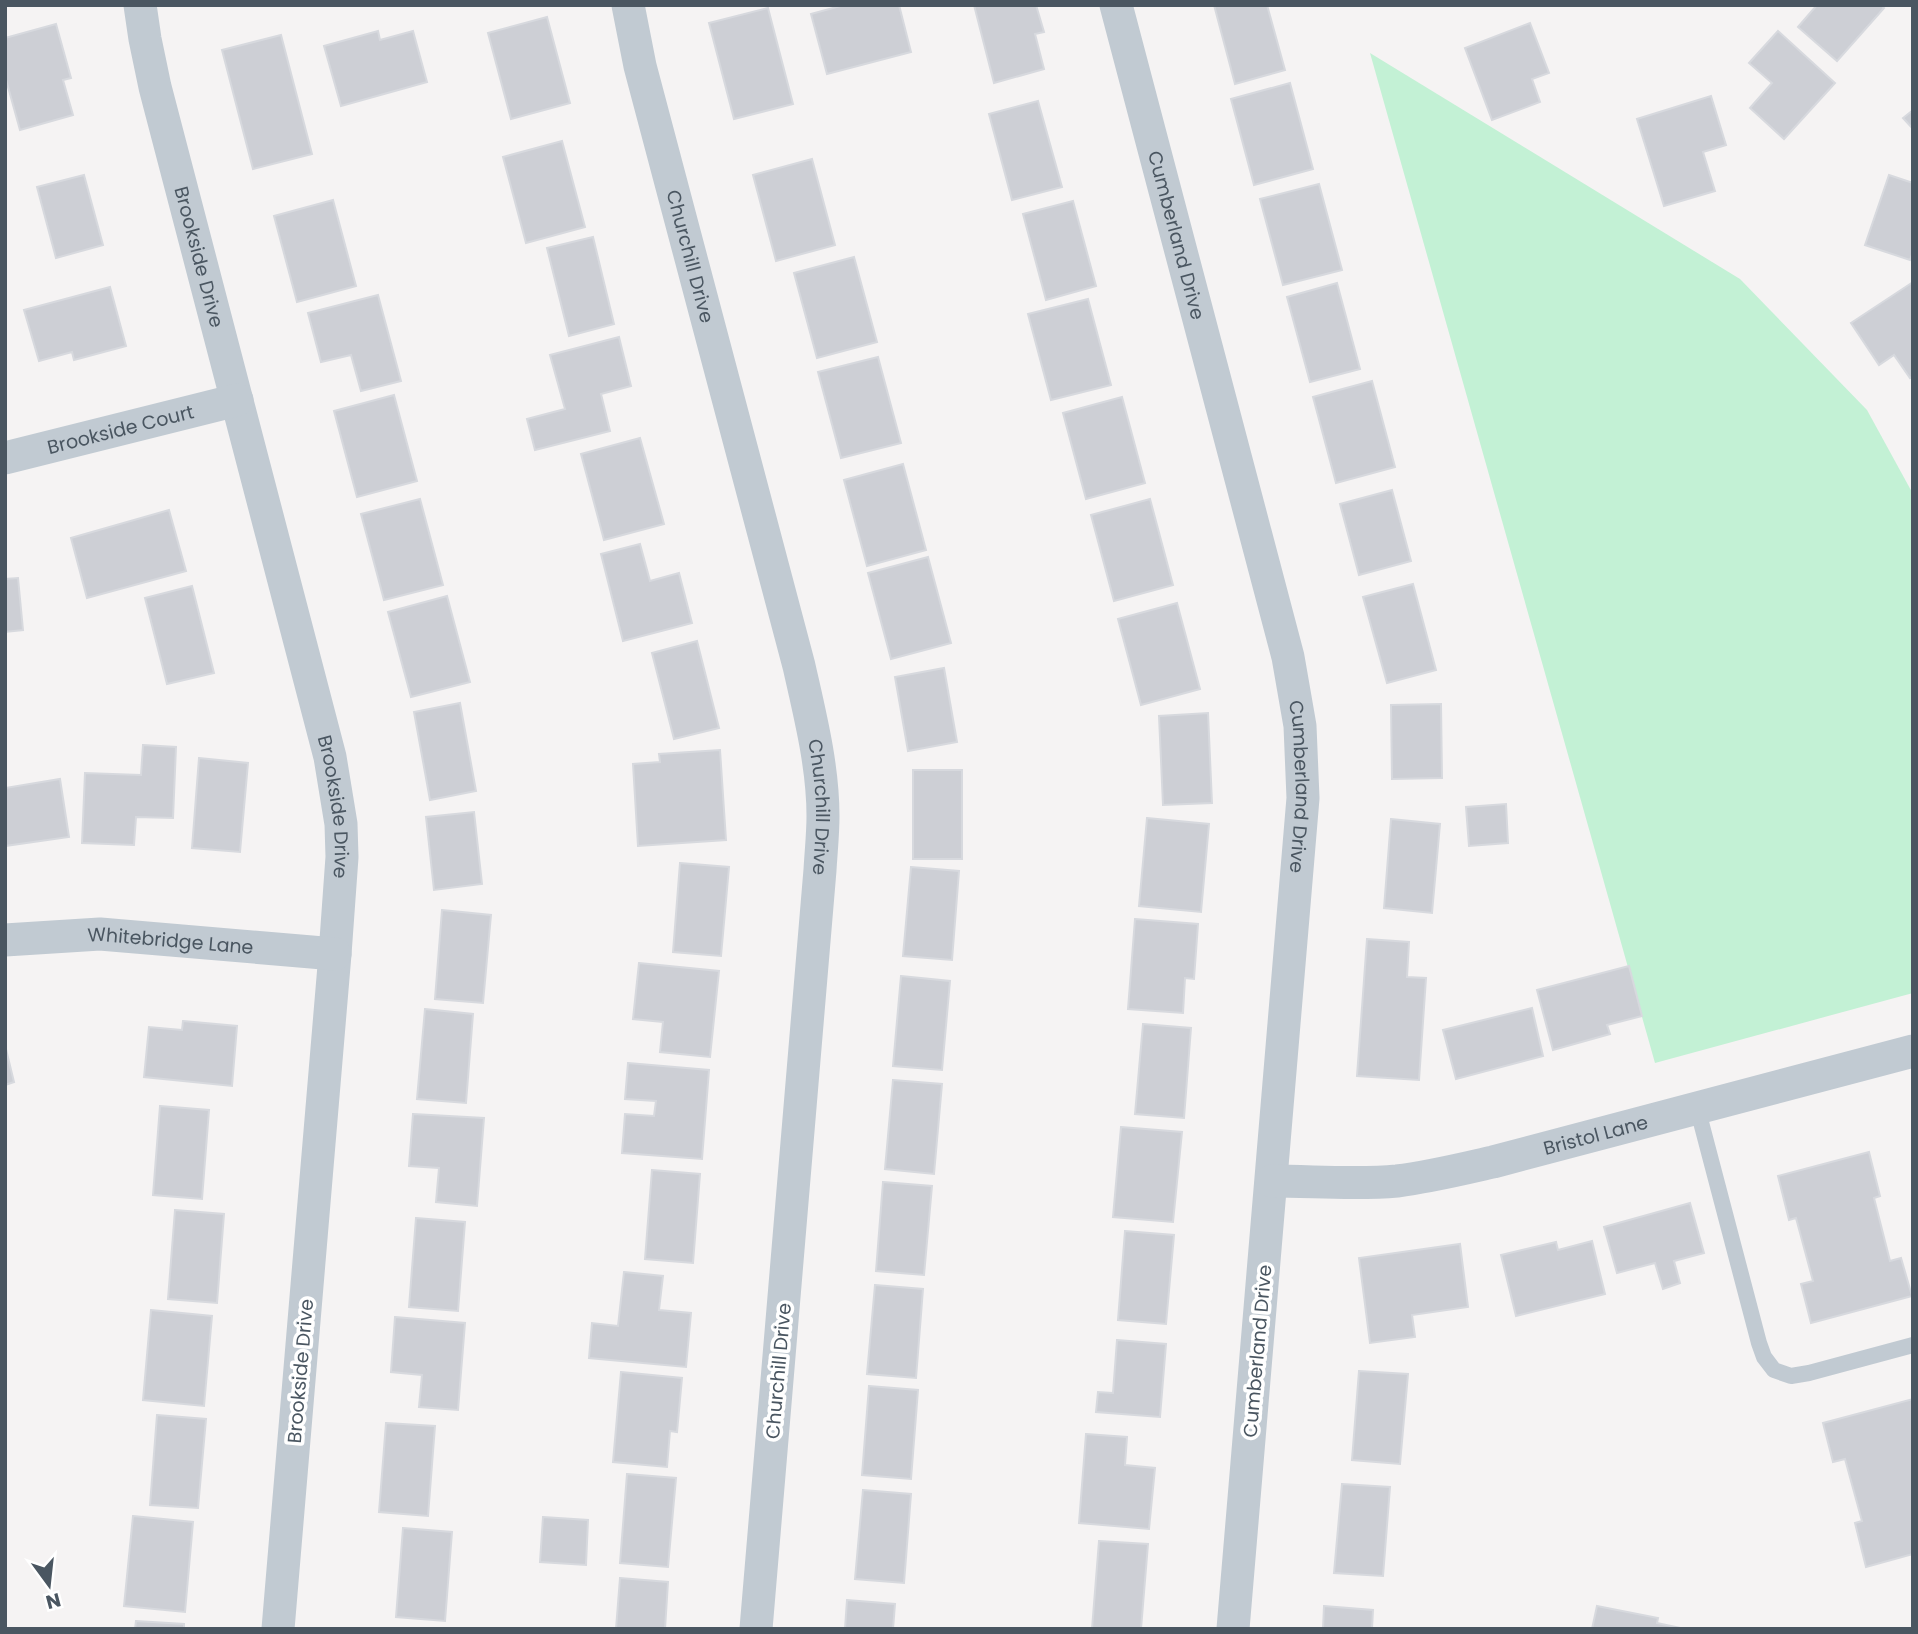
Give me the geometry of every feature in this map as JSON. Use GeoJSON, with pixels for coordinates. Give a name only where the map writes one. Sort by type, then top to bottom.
{"type":"FeatureCollection","features":[{"type":"Feature","properties":{"kind":"street","name":"Brookside Drive"},"geometry":{"type":"LineString","coordinates":[[140,5],[155,87],[330,757],[341,824],[342,857],[335,954],[278,1629]]}},
{"type":"Feature","properties":{"kind":"street","name":"Churchill Drive"},"geometry":{"type":"LineString","coordinates":[[628,5],[644,79],[799,666],[812,721],[823,815],[756,1629]]}},
{"type":"Feature","properties":{"kind":"street","name":"Cumberland Drive"},"geometry":{"type":"LineString","coordinates":[[1116,5],[1288,657],[1300,726],[1303,798],[1233,1629]]}},
{"type":"Feature","properties":{"kind":"street","name":"Brookside Court"},"geometry":{"type":"LineString","coordinates":[[5,458],[237,400]]}},
{"type":"Feature","properties":{"kind":"street","name":"Whitebridge Lane"},"geometry":{"type":"LineString","coordinates":[[5,940],[100,934],[335,954]]}},
{"type":"Feature","properties":{"kind":"street","name":"Bristol Lane"},"geometry":{"type":"LineString","coordinates":[[1272,1181],[1361,1183],[1436,1175],[1913,1051]]}},
{"type":"Feature","properties":{"kind":"lane"},"geometry":{"type":"LineString","coordinates":[[1697,1107],[1759,1343],[1764,1357],[1774,1370],[1791,1376],[1809,1373],[1913,1345]]}},
{"type":"Feature","properties":{"kind":"green space"},"geometry":{"type":"Polygon","coordinates":[[[1370,53],[1740,279],[1867,410],[1913,494],[1913,993],[1655,1063],[1370,53]]]}},
{"type":"Feature","properties":{"kind":"building"},"geometry":{"type":"Polygon","coordinates":[[[844,5],[899,5],[911,52],[827,74],[811,14],[844,5]]]}},
{"type":"Feature","properties":{"kind":"building"},"geometry":{"type":"Polygon","coordinates":[[[974,5],[1036,5],[1044,32],[1035,34],[1044,69],[994,83],[974,5]]]}},
{"type":"Feature","properties":{"kind":"building"},"geometry":{"type":"Polygon","coordinates":[[[1214,5],[1267,5],[1285,70],[1235,84],[1214,5]]]}},
{"type":"Feature","properties":{"kind":"building"},"geometry":{"type":"Polygon","coordinates":[[[1817,5],[1881,5],[1884,8],[1837,61],[1798,27],[1817,5]]]}},
{"type":"Feature","properties":{"kind":"building"},"geometry":{"type":"Polygon","coordinates":[[[768,8],[793,104],[734,119],[709,23],[768,8]]]}},
{"type":"Feature","properties":{"kind":"building"},"geometry":{"type":"Polygon","coordinates":[[[547,17],[570,103],[511,119],[488,33],[547,17]]]}},
{"type":"Feature","properties":{"kind":"building"},"geometry":{"type":"Polygon","coordinates":[[[1530,23],[1549,73],[1532,79],[1540,102],[1492,120],[1465,48],[1530,23]]]}},
{"type":"Feature","properties":{"kind":"building"},"geometry":{"type":"Polygon","coordinates":[[[56,24],[71,78],[63,80],[73,115],[20,130],[5,76],[5,38],[56,24]]]}},
{"type":"Feature","properties":{"kind":"building"},"geometry":{"type":"Polygon","coordinates":[[[378,31],[380,40],[413,31],[427,82],[341,106],[324,46],[378,31]]]}},
{"type":"Feature","properties":{"kind":"building"},"geometry":{"type":"Polygon","coordinates":[[[1778,31],[1835,83],[1784,139],[1750,108],[1772,83],[1749,63],[1778,31]]]}},
{"type":"Feature","properties":{"kind":"building"},"geometry":{"type":"Polygon","coordinates":[[[281,35],[312,154],[253,169],[222,50],[281,35]]]}},
{"type":"Feature","properties":{"kind":"building"},"geometry":{"type":"Polygon","coordinates":[[[1290,83],[1313,169],[1254,185],[1231,99],[1290,83]]]}},
{"type":"Feature","properties":{"kind":"building"},"geometry":{"type":"Polygon","coordinates":[[[1711,96],[1726,145],[1703,152],[1715,191],[1664,206],[1637,119],[1711,96]]]}},
{"type":"Feature","properties":{"kind":"building"},"geometry":{"type":"Polygon","coordinates":[[[1038,101],[1062,187],[1012,200],[989,114],[1038,101]]]}},
{"type":"Feature","properties":{"kind":"building"},"geometry":{"type":"Polygon","coordinates":[[[1913,110],[1913,129],[1903,118],[1913,110]]]}},
{"type":"Feature","properties":{"kind":"building"},"geometry":{"type":"Polygon","coordinates":[[[562,141],[585,227],[526,243],[503,157],[562,141]]]}},
{"type":"Feature","properties":{"kind":"building"},"geometry":{"type":"Polygon","coordinates":[[[812,159],[835,245],[776,261],[753,175],[812,159]]]}},
{"type":"Feature","properties":{"kind":"building"},"geometry":{"type":"Polygon","coordinates":[[[84,175],[103,245],[56,258],[37,187],[84,175]]]}},
{"type":"Feature","properties":{"kind":"building"},"geometry":{"type":"Polygon","coordinates":[[[1889,175],[1913,183],[1913,252],[1910,260],[1865,245],[1889,175]]]}},
{"type":"Feature","properties":{"kind":"building"},"geometry":{"type":"Polygon","coordinates":[[[1319,184],[1342,270],[1283,285],[1260,199],[1319,184]]]}},
{"type":"Feature","properties":{"kind":"building"},"geometry":{"type":"Polygon","coordinates":[[[333,200],[356,286],[297,302],[274,216],[333,200]]]}},
{"type":"Feature","properties":{"kind":"building"},"geometry":{"type":"Polygon","coordinates":[[[1073,201],[1096,286],[1046,300],[1023,214],[1073,201]]]}},
{"type":"Feature","properties":{"kind":"building"},"geometry":{"type":"Polygon","coordinates":[[[593,237],[614,324],[569,336],[547,248],[593,237]]]}},
{"type":"Feature","properties":{"kind":"building"},"geometry":{"type":"Polygon","coordinates":[[[854,257],[877,342],[817,358],[794,273],[854,257]]]}},
{"type":"Feature","properties":{"kind":"building"},"geometry":{"type":"Polygon","coordinates":[[[1913,282],[1913,376],[1910,378],[1894,355],[1879,365],[1851,323],[1913,282]]]}},
{"type":"Feature","properties":{"kind":"building"},"geometry":{"type":"Polygon","coordinates":[[[1337,283],[1360,369],[1310,382],[1287,297],[1337,283]]]}},
{"type":"Feature","properties":{"kind":"building"},"geometry":{"type":"Polygon","coordinates":[[[110,287],[126,346],[74,360],[72,352],[39,361],[24,310],[110,287]]]}},
{"type":"Feature","properties":{"kind":"building"},"geometry":{"type":"Polygon","coordinates":[[[378,295],[401,381],[361,391],[351,355],[321,362],[308,313],[378,295]]]}},
{"type":"Feature","properties":{"kind":"building"},"geometry":{"type":"Polygon","coordinates":[[[1088,299],[1111,385],[1051,400],[1028,314],[1088,299]]]}},
{"type":"Feature","properties":{"kind":"building"},"geometry":{"type":"Polygon","coordinates":[[[619,337],[631,386],[601,394],[610,431],[535,450],[527,419],[565,409],[550,355],[619,337]]]}},
{"type":"Feature","properties":{"kind":"building"},"geometry":{"type":"Polygon","coordinates":[[[878,357],[901,443],[841,458],[818,372],[878,357]]]}},
{"type":"Feature","properties":{"kind":"building"},"geometry":{"type":"Polygon","coordinates":[[[1372,381],[1395,467],[1336,483],[1313,397],[1372,381]]]}},
{"type":"Feature","properties":{"kind":"building"},"geometry":{"type":"Polygon","coordinates":[[[394,395],[417,481],[357,497],[334,411],[394,395]]]}},
{"type":"Feature","properties":{"kind":"building"},"geometry":{"type":"Polygon","coordinates":[[[1122,397],[1145,483],[1086,499],[1063,413],[1122,397]]]}},
{"type":"Feature","properties":{"kind":"building"},"geometry":{"type":"Polygon","coordinates":[[[640,438],[664,524],[604,540],[581,454],[640,438]]]}},
{"type":"Feature","properties":{"kind":"building"},"geometry":{"type":"Polygon","coordinates":[[[903,464],[926,550],[867,566],[844,480],[903,464]]]}},
{"type":"Feature","properties":{"kind":"building"},"geometry":{"type":"Polygon","coordinates":[[[1392,490],[1411,561],[1359,575],[1340,504],[1392,490]]]}},
{"type":"Feature","properties":{"kind":"building"},"geometry":{"type":"Polygon","coordinates":[[[420,499],[443,585],[384,600],[361,514],[420,499]]]}},
{"type":"Feature","properties":{"kind":"building"},"geometry":{"type":"Polygon","coordinates":[[[1150,499],[1173,585],[1114,601],[1091,515],[1150,499]]]}},
{"type":"Feature","properties":{"kind":"building"},"geometry":{"type":"Polygon","coordinates":[[[169,510],[186,571],[87,598],[71,538],[169,510]]]}},
{"type":"Feature","properties":{"kind":"building"},"geometry":{"type":"Polygon","coordinates":[[[640,544],[650,581],[679,573],[692,623],[623,641],[601,554],[640,544]]]}},
{"type":"Feature","properties":{"kind":"building"},"geometry":{"type":"Polygon","coordinates":[[[928,557],[951,643],[891,659],[868,573],[928,557]]]}},
{"type":"Feature","properties":{"kind":"building"},"geometry":{"type":"Polygon","coordinates":[[[18,578],[23,630],[5,632],[5,579],[18,578]]]}},
{"type":"Feature","properties":{"kind":"building"},"geometry":{"type":"Polygon","coordinates":[[[1413,584],[1436,670],[1387,683],[1363,597],[1413,584]]]}},
{"type":"Feature","properties":{"kind":"building"},"geometry":{"type":"Polygon","coordinates":[[[192,586],[214,673],[167,684],[145,598],[192,586]]]}},
{"type":"Feature","properties":{"kind":"building"},"geometry":{"type":"Polygon","coordinates":[[[447,596],[470,682],[411,697],[388,612],[447,596]]]}},
{"type":"Feature","properties":{"kind":"building"},"geometry":{"type":"Polygon","coordinates":[[[1177,603],[1200,689],[1141,705],[1118,619],[1177,603]]]}},
{"type":"Feature","properties":{"kind":"building"},"geometry":{"type":"Polygon","coordinates":[[[697,641],[719,728],[674,739],[652,653],[697,641]]]}},
{"type":"Feature","properties":{"kind":"building"},"geometry":{"type":"Polygon","coordinates":[[[944,668],[957,742],[908,751],[895,677],[944,668]]]}},
{"type":"Feature","properties":{"kind":"building"},"geometry":{"type":"Polygon","coordinates":[[[460,703],[476,791],[430,800],[414,712],[460,703]]]}},
{"type":"Feature","properties":{"kind":"building"},"geometry":{"type":"Polygon","coordinates":[[[1441,704],[1442,778],[1392,779],[1391,705],[1441,704]]]}},
{"type":"Feature","properties":{"kind":"building"},"geometry":{"type":"Polygon","coordinates":[[[1208,713],[1212,803],[1163,805],[1159,716],[1208,713]]]}},
{"type":"Feature","properties":{"kind":"building"},"geometry":{"type":"Polygon","coordinates":[[[143,745],[176,747],[173,818],[136,817],[134,845],[82,843],[85,773],[141,775],[143,745]]]}},
{"type":"Feature","properties":{"kind":"building"},"geometry":{"type":"Polygon","coordinates":[[[720,750],[726,840],[638,846],[633,764],[660,762],[659,754],[720,750]]]}},
{"type":"Feature","properties":{"kind":"building"},"geometry":{"type":"Polygon","coordinates":[[[199,758],[248,763],[240,852],[192,848],[199,758]]]}},
{"type":"Feature","properties":{"kind":"building"},"geometry":{"type":"Polygon","coordinates":[[[913,770],[962,770],[962,859],[913,859],[913,770]]]}},
{"type":"Feature","properties":{"kind":"building"},"geometry":{"type":"Polygon","coordinates":[[[60,779],[69,837],[5,846],[5,788],[60,779]]]}},
{"type":"Feature","properties":{"kind":"building"},"geometry":{"type":"Polygon","coordinates":[[[1506,804],[1508,843],[1469,846],[1466,807],[1506,804]]]}},
{"type":"Feature","properties":{"kind":"building"},"geometry":{"type":"Polygon","coordinates":[[[474,812],[482,884],[434,890],[426,817],[474,812]]]}},
{"type":"Feature","properties":{"kind":"building"},"geometry":{"type":"Polygon","coordinates":[[[1147,818],[1209,824],[1201,912],[1139,906],[1147,818]]]}},
{"type":"Feature","properties":{"kind":"building"},"geometry":{"type":"Polygon","coordinates":[[[1391,819],[1440,824],[1432,913],[1384,908],[1391,819]]]}},
{"type":"Feature","properties":{"kind":"building"},"geometry":{"type":"Polygon","coordinates":[[[680,863],[729,867],[721,956],[673,952],[680,863]]]}},
{"type":"Feature","properties":{"kind":"building"},"geometry":{"type":"Polygon","coordinates":[[[911,867],[959,871],[952,960],[903,956],[911,867]]]}},
{"type":"Feature","properties":{"kind":"building"},"geometry":{"type":"Polygon","coordinates":[[[442,910],[491,915],[483,1003],[435,999],[442,910]]]}},
{"type":"Feature","properties":{"kind":"building"},"geometry":{"type":"Polygon","coordinates":[[[1135,919],[1198,924],[1194,979],[1185,978],[1183,1013],[1128,1009],[1135,919]]]}},
{"type":"Feature","properties":{"kind":"building"},"geometry":{"type":"Polygon","coordinates":[[[1367,939],[1409,942],[1407,977],[1426,978],[1419,1080],[1357,1076],[1367,939]]]}},
{"type":"Feature","properties":{"kind":"building"},"geometry":{"type":"Polygon","coordinates":[[[639,963],[719,971],[710,1057],[660,1052],[663,1022],[633,1019],[639,963]]]}},
{"type":"Feature","properties":{"kind":"building"},"geometry":{"type":"Polygon","coordinates":[[[1629,966],[1642,1016],[1607,1025],[1610,1034],[1553,1050],[1537,990],[1629,966]]]}},
{"type":"Feature","properties":{"kind":"building"},"geometry":{"type":"Polygon","coordinates":[[[901,976],[950,981],[942,1070],[893,1066],[901,976]]]}},
{"type":"Feature","properties":{"kind":"building"},"geometry":{"type":"Polygon","coordinates":[[[1532,1008],[1543,1056],[1456,1079],[1443,1030],[1532,1008]]]}},
{"type":"Feature","properties":{"kind":"building"},"geometry":{"type":"Polygon","coordinates":[[[425,1009],[473,1014],[466,1103],[417,1099],[425,1009]]]}},
{"type":"Feature","properties":{"kind":"building"},"geometry":{"type":"Polygon","coordinates":[[[183,1021],[237,1026],[232,1086],[144,1077],[149,1027],[182,1030],[183,1021]]]}},
{"type":"Feature","properties":{"kind":"building"},"geometry":{"type":"Polygon","coordinates":[[[1143,1024],[1191,1028],[1184,1118],[1135,1114],[1143,1024]]]}},
{"type":"Feature","properties":{"kind":"building"},"geometry":{"type":"Polygon","coordinates":[[[5,1045],[14,1082],[5,1085],[5,1045]]]}},
{"type":"Feature","properties":{"kind":"building"},"geometry":{"type":"Polygon","coordinates":[[[628,1063],[709,1070],[702,1159],[622,1153],[625,1114],[654,1116],[656,1101],[625,1099],[628,1063]]]}},
{"type":"Feature","properties":{"kind":"building"},"geometry":{"type":"Polygon","coordinates":[[[893,1080],[942,1084],[934,1174],[885,1169],[893,1080]]]}},
{"type":"Feature","properties":{"kind":"building"},"geometry":{"type":"Polygon","coordinates":[[[160,1106],[209,1110],[202,1199],[153,1195],[160,1106]]]}},
{"type":"Feature","properties":{"kind":"building"},"geometry":{"type":"Polygon","coordinates":[[[413,1114],[484,1118],[477,1206],[436,1202],[439,1168],[409,1166],[413,1114]]]}},
{"type":"Feature","properties":{"kind":"building"},"geometry":{"type":"Polygon","coordinates":[[[1121,1127],[1182,1132],[1173,1222],[1113,1217],[1121,1127]]]}},
{"type":"Feature","properties":{"kind":"building"},"geometry":{"type":"Polygon","coordinates":[[[1869,1152],[1880,1196],[1874,1198],[1890,1261],[1901,1258],[1912,1296],[1811,1323],[1801,1284],[1813,1281],[1796,1218],[1789,1220],[1778,1176],[1869,1152]]]}},
{"type":"Feature","properties":{"kind":"building"},"geometry":{"type":"Polygon","coordinates":[[[652,1170],[700,1174],[693,1263],[645,1259],[652,1170]]]}},
{"type":"Feature","properties":{"kind":"building"},"geometry":{"type":"Polygon","coordinates":[[[883,1182],[932,1186],[924,1275],[876,1271],[883,1182]]]}},
{"type":"Feature","properties":{"kind":"building"},"geometry":{"type":"Polygon","coordinates":[[[1690,1203],[1704,1253],[1674,1261],[1680,1283],[1663,1289],[1655,1263],[1617,1273],[1604,1227],[1690,1203]]]}},
{"type":"Feature","properties":{"kind":"building"},"geometry":{"type":"Polygon","coordinates":[[[175,1210],[224,1214],[217,1303],[168,1299],[175,1210]]]}},
{"type":"Feature","properties":{"kind":"building"},"geometry":{"type":"Polygon","coordinates":[[[416,1218],[465,1222],[458,1311],[409,1307],[416,1218]]]}},
{"type":"Feature","properties":{"kind":"building"},"geometry":{"type":"Polygon","coordinates":[[[1125,1231],[1174,1235],[1166,1324],[1118,1320],[1125,1231]]]}},
{"type":"Feature","properties":{"kind":"building"},"geometry":{"type":"Polygon","coordinates":[[[1592,1241],[1605,1294],[1516,1316],[1501,1255],[1556,1242],[1558,1250],[1592,1241]]]}},
{"type":"Feature","properties":{"kind":"building"},"geometry":{"type":"Polygon","coordinates":[[[1460,1244],[1468,1307],[1412,1315],[1415,1337],[1370,1343],[1359,1258],[1460,1244]]]}},
{"type":"Feature","properties":{"kind":"building"},"geometry":{"type":"Polygon","coordinates":[[[624,1272],[663,1276],[659,1310],[691,1313],[686,1367],[589,1358],[592,1323],[618,1326],[624,1272]]]}},
{"type":"Feature","properties":{"kind":"building"},"geometry":{"type":"Polygon","coordinates":[[[875,1285],[923,1289],[916,1378],[867,1374],[875,1285]]]}},
{"type":"Feature","properties":{"kind":"building"},"geometry":{"type":"Polygon","coordinates":[[[151,1310],[212,1316],[204,1406],[143,1400],[151,1310]]]}},
{"type":"Feature","properties":{"kind":"building"},"geometry":{"type":"Polygon","coordinates":[[[395,1317],[465,1323],[458,1410],[419,1407],[422,1375],[391,1372],[395,1317]]]}},
{"type":"Feature","properties":{"kind":"building"},"geometry":{"type":"Polygon","coordinates":[[[1117,1340],[1166,1344],[1160,1417],[1096,1412],[1098,1392],[1113,1393],[1117,1340]]]}},
{"type":"Feature","properties":{"kind":"building"},"geometry":{"type":"Polygon","coordinates":[[[1359,1371],[1408,1374],[1400,1464],[1352,1460],[1359,1371]]]}},
{"type":"Feature","properties":{"kind":"building"},"geometry":{"type":"Polygon","coordinates":[[[621,1372],[682,1378],[677,1432],[670,1431],[667,1467],[613,1462],[621,1372]]]}},
{"type":"Feature","properties":{"kind":"building"},"geometry":{"type":"Polygon","coordinates":[[[869,1386],[918,1390],[911,1479],[862,1475],[869,1386]]]}},
{"type":"Feature","properties":{"kind":"building"},"geometry":{"type":"Polygon","coordinates":[[[1913,1399],[1913,1554],[1866,1567],[1855,1523],[1862,1521],[1845,1459],[1833,1462],[1823,1423],[1913,1399]]]}},
{"type":"Feature","properties":{"kind":"building"},"geometry":{"type":"Polygon","coordinates":[[[157,1415],[206,1419],[198,1508],[150,1505],[157,1415]]]}},
{"type":"Feature","properties":{"kind":"building"},"geometry":{"type":"Polygon","coordinates":[[[386,1423],[435,1426],[428,1516],[379,1512],[386,1423]]]}},
{"type":"Feature","properties":{"kind":"building"},"geometry":{"type":"Polygon","coordinates":[[[1086,1434],[1127,1437],[1125,1465],[1155,1468],[1149,1529],[1079,1523],[1086,1434]]]}},
{"type":"Feature","properties":{"kind":"building"},"geometry":{"type":"Polygon","coordinates":[[[627,1474],[676,1478],[668,1567],[620,1563],[627,1474]]]}},
{"type":"Feature","properties":{"kind":"building"},"geometry":{"type":"Polygon","coordinates":[[[1342,1484],[1390,1487],[1383,1576],[1334,1573],[1342,1484]]]}},
{"type":"Feature","properties":{"kind":"building"},"geometry":{"type":"Polygon","coordinates":[[[863,1490],[911,1494],[904,1583],[855,1579],[863,1490]]]}},
{"type":"Feature","properties":{"kind":"building"},"geometry":{"type":"Polygon","coordinates":[[[133,1516],[193,1522],[185,1612],[124,1606],[133,1516]]]}},
{"type":"Feature","properties":{"kind":"building"},"geometry":{"type":"Polygon","coordinates":[[[543,1517],[588,1520],[586,1565],[540,1562],[543,1517]]]}},
{"type":"Feature","properties":{"kind":"building"},"geometry":{"type":"Polygon","coordinates":[[[403,1528],[452,1532],[445,1621],[396,1617],[403,1528]]]}},
{"type":"Feature","properties":{"kind":"building"},"geometry":{"type":"Polygon","coordinates":[[[1099,1541],[1148,1544],[1141,1629],[1092,1629],[1099,1541]]]}},
{"type":"Feature","properties":{"kind":"building"},"geometry":{"type":"Polygon","coordinates":[[[620,1578],[668,1582],[665,1629],[616,1629],[620,1578]]]}},
{"type":"Feature","properties":{"kind":"building"},"geometry":{"type":"Polygon","coordinates":[[[847,1600],[895,1604],[893,1629],[845,1629],[847,1600]]]}},
{"type":"Feature","properties":{"kind":"building"},"geometry":{"type":"Polygon","coordinates":[[[1324,1606],[1373,1610],[1372,1629],[1323,1629],[1324,1606]]]}},
{"type":"Feature","properties":{"kind":"building"},"geometry":{"type":"Polygon","coordinates":[[[1597,1606],[1658,1618],[1657,1623],[1685,1629],[1592,1629],[1597,1606]]]}},
{"type":"Feature","properties":{"kind":"building"},"geometry":{"type":"Polygon","coordinates":[[[136,1621],[184,1624],[184,1629],[135,1629],[136,1621]]]}}]}
